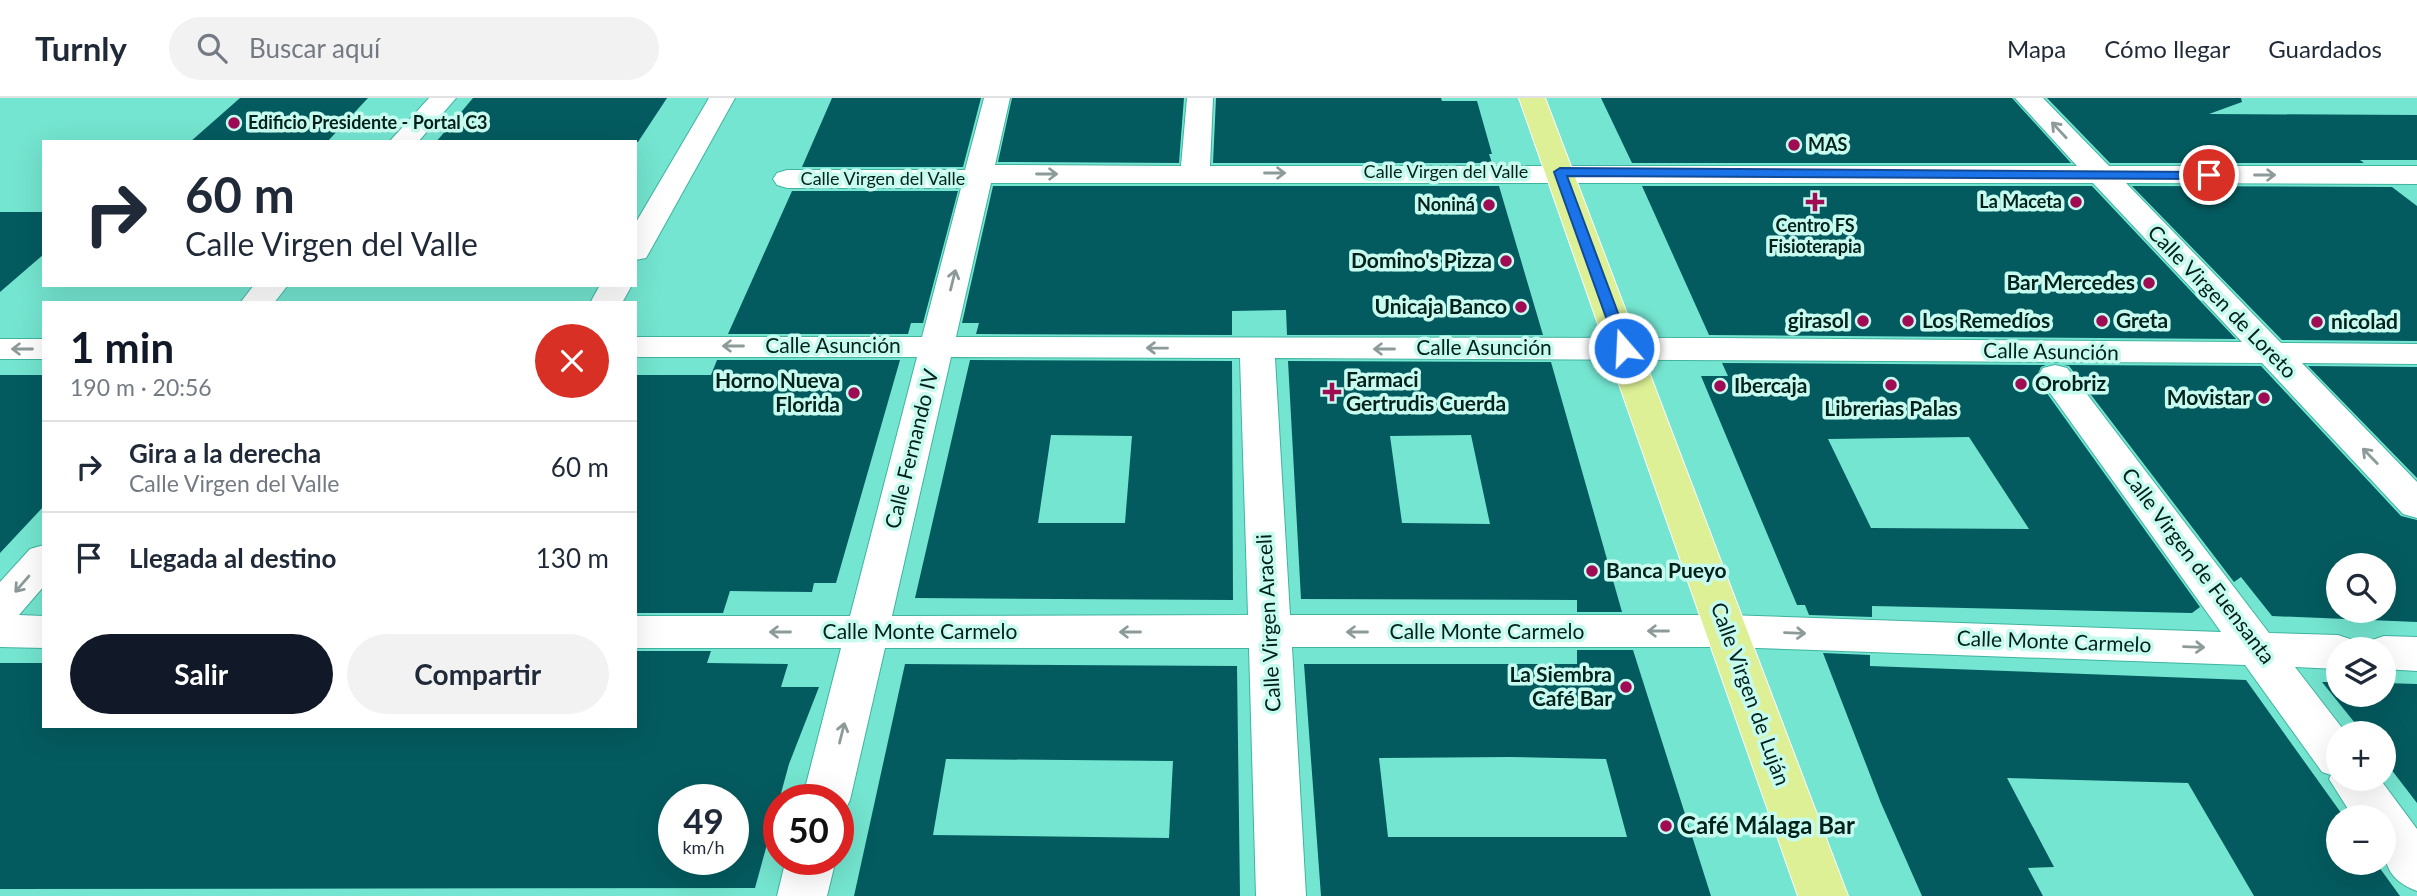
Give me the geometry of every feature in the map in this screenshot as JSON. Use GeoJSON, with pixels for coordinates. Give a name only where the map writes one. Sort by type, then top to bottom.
{"type":"FeatureCollection","features":[{"type":"Feature","properties":{"kind":"main road","name":"Calle Virgen de Luján"},"geometry":{"type":"LineString","coordinates":[[1532,98],[1823,896]]}},
{"type":"Feature","properties":{"kind":"street"},"geometry":{"type":"LineString","coordinates":[[405,140],[443,98]]}},
{"type":"Feature","properties":{"kind":"street"},"geometry":{"type":"LineString","coordinates":[[637,247],[722,98]]}},
{"type":"Feature","properties":{"kind":"street","name":"Calle Fernando IV"},"geometry":{"type":"LineString","coordinates":[[830,784],[998,98]]}},
{"type":"Feature","properties":{"kind":"street"},"geometry":{"type":"LineString","coordinates":[[1195,173],[1200,98]]}},
{"type":"Feature","properties":{"kind":"street","name":"Calle Virgen de Loreto"},"geometry":{"type":"LineString","coordinates":[[2028,98],[2417,505]]}},
{"type":"Feature","properties":{"kind":"street","name":"Calle Virgen del Valle"},"geometry":{"type":"LineString","coordinates":[[787,179],[1195,173],[1560,172],[2417,175]]}},
{"type":"Feature","properties":{"kind":"street"},"geometry":{"type":"LineString","coordinates":[[258,301],[270,287]]}},
{"type":"Feature","properties":{"kind":"street","name":"Calle Asunción"},"geometry":{"type":"LineString","coordinates":[[637,346],[1624,348],[2417,354]]}},
{"type":"Feature","properties":{"kind":"street"},"geometry":{"type":"LineString","coordinates":[[0,349],[42,349]]}},
{"type":"Feature","properties":{"kind":"street","name":"Calle Virgen Araceli"},"geometry":{"type":"LineString","coordinates":[[1257,349],[1281,896]]}},
{"type":"Feature","properties":{"kind":"street","name":"Calle Virgen de Fuensanta"},"geometry":{"type":"LineString","coordinates":[[2055,376],[2326,741]]}},
{"type":"Feature","properties":{"kind":"street"},"geometry":{"type":"LineString","coordinates":[[0,609],[42,561]]}},
{"type":"Feature","properties":{"kind":"street"},"geometry":{"type":"LineString","coordinates":[[0,631],[42,632]]}},
{"type":"Feature","properties":{"kind":"street","name":"Calle Monte Carmelo"},"geometry":{"type":"LineString","coordinates":[[637,632],[1727,631],[2326,652]]}},
{"type":"Feature","properties":{"kind":"street"},"geometry":{"type":"LineString","coordinates":[[2396,653],[2417,654]]}},
{"type":"Feature","properties":{"kind":"street"},"geometry":{"type":"LineString","coordinates":[[2396,839],[2417,869]]}},
{"type":"Feature","properties":{"kind":"street"},"geometry":{"type":"LineString","coordinates":[[802,896],[807,875]]}},
{"type":"Feature","properties":{"kind":"building"},"geometry":{"type":"Polygon","coordinates":[[[240,98],[368,98],[329,140],[192,140],[240,98]]]}},
{"type":"Feature","properties":{"kind":"building"},"geometry":{"type":"Polygon","coordinates":[[[473,98],[667,98],[638,142],[438,140],[473,98]]]}},
{"type":"Feature","properties":{"kind":"building"},"geometry":{"type":"Polygon","coordinates":[[[832,98],[981,98],[963,167],[802,167],[832,98]]]}},
{"type":"Feature","properties":{"kind":"building"},"geometry":{"type":"Polygon","coordinates":[[[1012,98],[1184,98],[1179,163],[998,162],[1012,98]]]}},
{"type":"Feature","properties":{"kind":"building"},"geometry":{"type":"Polygon","coordinates":[[[1216,98],[1441,98],[1442,101],[1477,101],[1492,154],[1489,154],[1492,163],[1213,163],[1216,98]]]}},
{"type":"Feature","properties":{"kind":"building"},"geometry":{"type":"Polygon","coordinates":[[[1601,98],[2012,98],[2071,163],[1632,163],[1601,98]]]}},
{"type":"Feature","properties":{"kind":"building"},"geometry":{"type":"Polygon","coordinates":[[[2047,98],[2241,98],[2242,102],[2209,114],[2417,115],[2417,160],[2360,160],[2364,163],[2110,163],[2047,98]]]}},
{"type":"Feature","properties":{"kind":"building"},"geometry":{"type":"Polygon","coordinates":[[[993,186],[1499,186],[1543,335],[1287,335],[1286,310],[1232,311],[1232,335],[976,334],[979,323],[962,323],[993,186]]]}},
{"type":"Feature","properties":{"kind":"building"},"geometry":{"type":"Polygon","coordinates":[[[1642,186],[2092,186],[2236,339],[1709,335],[1642,186]]]}},
{"type":"Feature","properties":{"kind":"building"},"geometry":{"type":"Polygon","coordinates":[[[2132,186],[2392,187],[2417,206],[2417,341],[2282,340],[2132,186]]]}},
{"type":"Feature","properties":{"kind":"building"},"geometry":{"type":"Polygon","coordinates":[[[792,191],[958,191],[923,323],[911,323],[908,334],[728,334],[792,191]]]}},
{"type":"Feature","properties":{"kind":"building"},"geometry":{"type":"Polygon","coordinates":[[[0,212],[42,212],[42,256],[0,292],[0,212]]]}},
{"type":"Feature","properties":{"kind":"building"},"geometry":{"type":"Polygon","coordinates":[[[717,360],[900,360],[836,583],[814,583],[812,592],[730,591],[723,613],[637,613],[637,375],[711,375],[717,360]]]}},
{"type":"Feature","properties":{"kind":"building"},"geometry":{"type":"Polygon","coordinates":[[[970,360],[1232,361],[1233,600],[915,598],[970,360]],[[1051,435],[1038,523],[1125,523],[1132,436],[1051,435]]]}},
{"type":"Feature","properties":{"kind":"building"},"geometry":{"type":"Polygon","coordinates":[[[1288,361],[1551,362],[1622,612],[1577,612],[1577,600],[1301,599],[1288,361]],[[1471,435],[1390,436],[1402,523],[1490,524],[1471,435]]]}},
{"type":"Feature","properties":{"kind":"building"},"geometry":{"type":"Polygon","coordinates":[[[1722,363],[2046,365],[2041,367],[2036,378],[2200,607],[2192,613],[1872,606],[1872,617],[1809,615],[1805,605],[1797,605],[1701,376],[1728,376],[1722,363]],[[1969,437],[1828,439],[1871,528],[2029,529],[1969,437]]]}},
{"type":"Feature","properties":{"kind":"building"},"geometry":{"type":"Polygon","coordinates":[[[2064,365],[2261,366],[2401,516],[2417,520],[2417,622],[2396,621],[2396,553],[2326,553],[2326,618],[2272,616],[2241,577],[2234,582],[2069,366],[2064,365]]]}},
{"type":"Feature","properties":{"kind":"building"},"geometry":{"type":"Polygon","coordinates":[[[2308,366],[2417,367],[2417,478],[2308,366]]]}},
{"type":"Feature","properties":{"kind":"building"},"geometry":{"type":"Polygon","coordinates":[[[0,375],[42,375],[42,508],[0,553],[0,375]]]}},
{"type":"Feature","properties":{"kind":"building"},"geometry":{"type":"Polygon","coordinates":[[[1577,650],[1633,650],[1711,896],[1321,896],[1304,664],[1577,664],[1577,650]],[[1379,758],[1388,837],[1627,837],[1606,759],[1379,758]]]}},
{"type":"Feature","properties":{"kind":"building"},"geometry":{"type":"Polygon","coordinates":[[[637,651],[711,651],[707,663],[788,664],[781,687],[819,687],[784,784],[763,784],[763,859],[755,888],[0,889],[0,663],[42,663],[42,728],[637,728],[637,651]]]}},
{"type":"Feature","properties":{"kind":"building"},"geometry":{"type":"Polygon","coordinates":[[[1823,653],[1870,655],[1870,666],[2246,680],[2335,805],[2326,805],[2326,875],[2385,875],[2400,896],[2254,896],[2188,783],[2007,778],[2054,867],[2028,868],[2043,896],[1922,896],[1881,803],[1823,653]]]}},
{"type":"Feature","properties":{"kind":"building"},"geometry":{"type":"Polygon","coordinates":[[[905,664],[1237,666],[1240,896],[854,896],[905,664]],[[946,759],[933,835],[1169,838],[1173,761],[946,759]]]}},
{"type":"Feature","properties":{"kind":"building"},"geometry":{"type":"Polygon","coordinates":[[[2396,683],[2417,684],[2417,803],[2396,776],[2396,721],[2353,721],[2342,707],[2396,707],[2396,683]]]}},
{"type":"Feature","properties":{"kind":"place","name":"Edificio Presidente - Portal C3"},"geometry":{"type":"Point","coordinates":[234,123]}},
{"type":"Feature","properties":{"kind":"place","name":"MAS"},"geometry":{"type":"Point","coordinates":[1794,145]}},
{"type":"Feature","properties":{"kind":"place","name":"Centro FS Fisioterapia"},"geometry":{"type":"Point","coordinates":[1815,202]}},
{"type":"Feature","properties":{"kind":"place","name":"La Maceta"},"geometry":{"type":"Point","coordinates":[2076,202]}},
{"type":"Feature","properties":{"kind":"place","name":"Noniná"},"geometry":{"type":"Point","coordinates":[1489,205]}},
{"type":"Feature","properties":{"kind":"place","name":"Domino's Pizza"},"geometry":{"type":"Point","coordinates":[1506,261]}},
{"type":"Feature","properties":{"kind":"place","name":"Bar Mercedes"},"geometry":{"type":"Point","coordinates":[2149,283]}},
{"type":"Feature","properties":{"kind":"place","name":"Unicaja Banco"},"geometry":{"type":"Point","coordinates":[1521,307]}},
{"type":"Feature","properties":{"kind":"place","name":"girasol"},"geometry":{"type":"Point","coordinates":[1863,321]}},
{"type":"Feature","properties":{"kind":"place","name":"Los Remedíos"},"geometry":{"type":"Point","coordinates":[1908,321]}},
{"type":"Feature","properties":{"kind":"place","name":"Greta"},"geometry":{"type":"Point","coordinates":[2102,321]}},
{"type":"Feature","properties":{"kind":"place","name":"nicolad"},"geometry":{"type":"Point","coordinates":[2317,322]}},
{"type":"Feature","properties":{"kind":"place","name":"Orobriz"},"geometry":{"type":"Point","coordinates":[2021,384]}},
{"type":"Feature","properties":{"kind":"place","name":"Librerias Palas"},"geometry":{"type":"Point","coordinates":[1891,385]}},
{"type":"Feature","properties":{"kind":"place","name":"Ibercaja"},"geometry":{"type":"Point","coordinates":[1720,386]}},
{"type":"Feature","properties":{"kind":"place","name":"Farmaci Gertrudis Cuerda"},"geometry":{"type":"Point","coordinates":[1332,392]}},
{"type":"Feature","properties":{"kind":"place","name":"Horno Nueva Florida"},"geometry":{"type":"Point","coordinates":[854,393]}},
{"type":"Feature","properties":{"kind":"place","name":"Movistar"},"geometry":{"type":"Point","coordinates":[2264,398]}},
{"type":"Feature","properties":{"kind":"place","name":"Banca Pueyo"},"geometry":{"type":"Point","coordinates":[1592,571]}},
{"type":"Feature","properties":{"kind":"place","name":"La Siembra Café Bar"},"geometry":{"type":"Point","coordinates":[1626,687]}},
{"type":"Feature","properties":{"kind":"place","name":"Café Málaga Bar"},"geometry":{"type":"Point","coordinates":[1666,826]}},
{"type":"Feature","properties":{"kind":"route"},"geometry":{"type":"LineString","coordinates":[[1624,348],[1560,172],[2209,175]]}}]}
